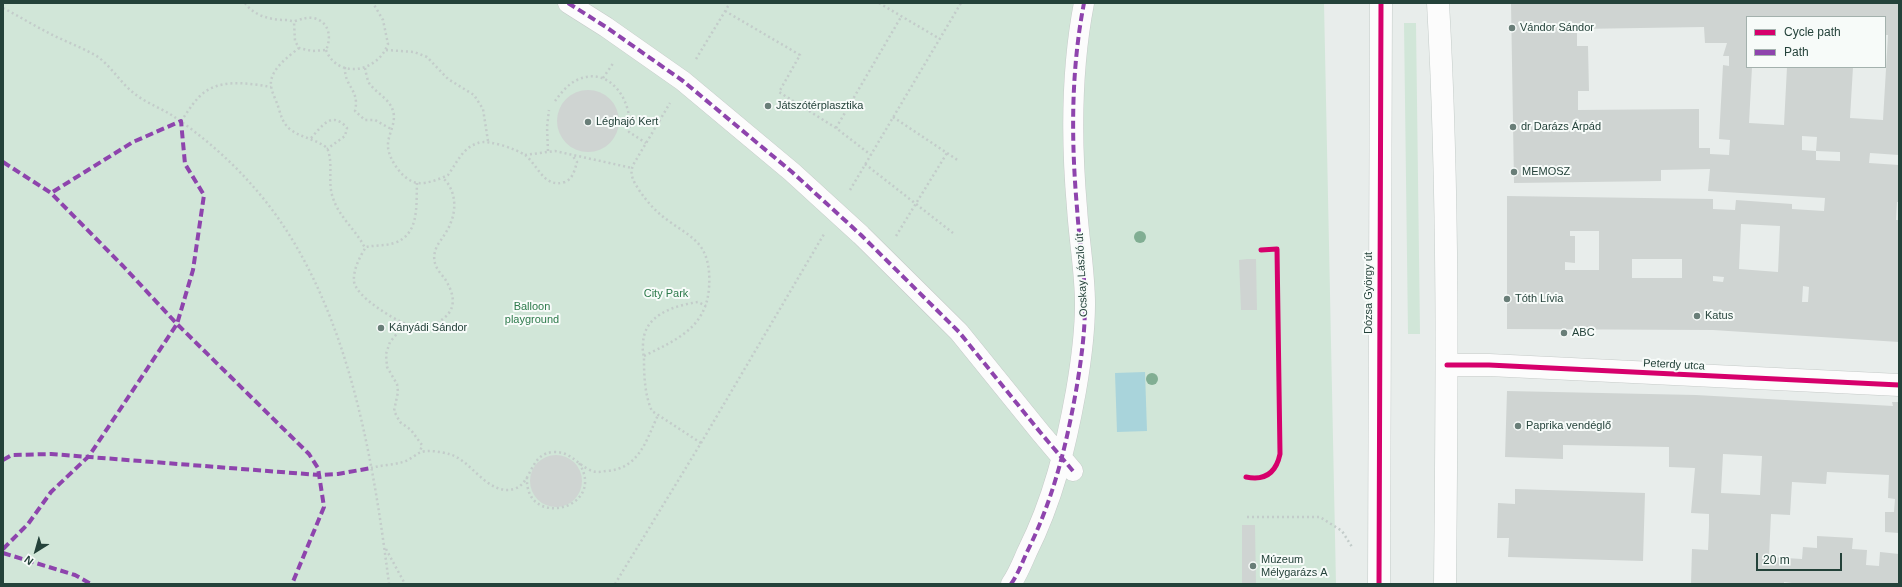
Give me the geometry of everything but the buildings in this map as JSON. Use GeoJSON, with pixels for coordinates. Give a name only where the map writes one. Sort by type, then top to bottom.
{"type":"FeatureCollection","features":[{"type":"Feature","properties":{"kind":"main road","name":"Dózsa György út"},"geometry":{"type":"LineString","coordinates":[[1379,584],[1380,3]]}},
{"type":"Feature","properties":{"kind":"main road"},"geometry":{"type":"LineString","coordinates":[[1438,3],[1442,68],[1447,365],[1445,584]]}},
{"type":"Feature","properties":{"kind":"main road","name":"Peterdy utca"},"geometry":{"type":"LineString","coordinates":[[1447,365],[1899,385]]}},
{"type":"Feature","properties":{"kind":"street"},"geometry":{"type":"LineString","coordinates":[[568,3],[606,27],[683,81],[792,172],[883,256],[959,332],[1040,432],[1068,464]]}},
{"type":"Feature","properties":{"kind":"street","name":"Ocskay László út"},"geometry":{"type":"LineString","coordinates":[[1011,584],[1038,530],[1053,491],[1068,464],[1083,338],[1085,304],[1073,149],[1074,82],[1084,3]]}},
{"type":"Feature","properties":{"kind":"path"},"geometry":{"type":"LineString","coordinates":[[245,3],[254,11],[263,16],[294,22],[305,18],[314,18],[322,21],[330,35],[326,50],[328,56],[345,67],[365,68],[377,60],[386,50],[388,44],[383,20],[373,3]]}},
{"type":"Feature","properties":{"kind":"path"},"geometry":{"type":"LineString","coordinates":[[644,356],[689,331],[698,321],[708,300],[709,271],[701,248],[692,238],[648,203],[634,181],[632,168],[730,3]]}},
{"type":"Feature","properties":{"kind":"path"},"geometry":{"type":"LineString","coordinates":[[878,3],[940,39]]}},
{"type":"Feature","properties":{"kind":"path"},"geometry":{"type":"LineString","coordinates":[[615,584],[701,443],[961,3]]}},
{"type":"Feature","properties":{"kind":"path"},"geometry":{"type":"LineString","coordinates":[[3,8],[46,32],[97,56],[134,94],[181,121],[213,147],[251,184],[278,217],[308,265],[335,326],[357,404],[371,468],[389,584]]}},
{"type":"Feature","properties":{"kind":"path"},"geometry":{"type":"LineString","coordinates":[[725,11],[800,55],[779,92],[836,128],[871,155]]}},
{"type":"Feature","properties":{"kind":"path"},"geometry":{"type":"LineString","coordinates":[[836,128],[901,17]]}},
{"type":"Feature","properties":{"kind":"path"},"geometry":{"type":"LineString","coordinates":[[294,22],[295,41],[299,48]]}},
{"type":"Feature","properties":{"kind":"path"},"geometry":{"type":"LineString","coordinates":[[299,48],[326,50]]}},
{"type":"Feature","properties":{"kind":"path"},"geometry":{"type":"LineString","coordinates":[[299,48],[276,69],[272,78],[271,87],[284,124],[292,131],[311,138],[327,149],[330,164],[330,189],[336,206],[359,236],[365,248]]}},
{"type":"Feature","properties":{"kind":"path"},"geometry":{"type":"LineString","coordinates":[[386,50],[414,52],[427,57],[448,79],[474,96],[483,109],[488,141]]}},
{"type":"Feature","properties":{"kind":"path"},"geometry":{"type":"LineString","coordinates":[[345,67],[346,80],[355,92],[355,111],[365,120],[375,120],[391,129]]}},
{"type":"Feature","properties":{"kind":"path"},"geometry":{"type":"LineString","coordinates":[[365,68],[369,82],[382,94],[393,110],[394,120],[388,146],[391,160],[398,170],[408,179],[417,183],[443,178],[448,175],[460,155],[469,147],[479,142],[488,141],[524,155],[556,151],[632,168]]}},
{"type":"Feature","properties":{"kind":"path"},"geometry":{"type":"LineString","coordinates":[[555,101],[571,84],[578,79],[594,77],[603,78],[618,90],[624,99],[630,115],[629,132],[646,143]]}},
{"type":"Feature","properties":{"kind":"path"},"geometry":{"type":"LineString","coordinates":[[181,121],[201,95],[222,84],[236,83],[271,87]]}},
{"type":"Feature","properties":{"kind":"path"},"geometry":{"type":"LineString","coordinates":[[548,152],[547,126],[549,110]]}},
{"type":"Feature","properties":{"kind":"path"},"geometry":{"type":"LineString","coordinates":[[893,117],[959,161]]}},
{"type":"Feature","properties":{"kind":"path"},"geometry":{"type":"LineString","coordinates":[[311,138],[324,124],[329,121],[343,123],[347,128],[345,136],[327,149]]}},
{"type":"Feature","properties":{"kind":"path"},"geometry":{"type":"LineString","coordinates":[[883,256],[947,153]]}},
{"type":"Feature","properties":{"kind":"path"},"geometry":{"type":"LineString","coordinates":[[524,155],[541,176],[551,182],[560,184],[567,181],[575,172],[576,162],[572,155]]}},
{"type":"Feature","properties":{"kind":"path"},"geometry":{"type":"LineString","coordinates":[[865,164],[953,233]]}},
{"type":"Feature","properties":{"kind":"path"},"geometry":{"type":"LineString","coordinates":[[417,183],[415,221],[411,230],[405,237],[396,242],[384,245],[373,245],[365,248],[355,270],[354,281],[356,287],[368,301],[399,321],[416,326],[427,326],[438,322],[447,316],[452,308],[454,299],[452,291],[436,267],[434,260],[437,247],[451,223],[453,213],[454,200],[452,189],[443,178]]}},
{"type":"Feature","properties":{"kind":"path"},"geometry":{"type":"LineString","coordinates":[[701,443],[652,411],[645,381],[643,345],[645,334],[650,322],[658,315],[688,303],[698,302],[706,306]]}},
{"type":"Feature","properties":{"kind":"path"},"geometry":{"type":"LineString","coordinates":[[399,321],[400,330],[390,342],[386,354],[387,367],[397,384],[398,392],[394,411],[400,422],[411,430],[422,445],[420,452]]}},
{"type":"Feature","properties":{"kind":"path"},"geometry":{"type":"LineString","coordinates":[[371,468],[404,462],[420,452],[435,452],[457,457],[463,460],[485,481],[495,486],[513,489],[522,484],[535,462],[544,454],[554,452],[566,454],[576,459],[587,469],[594,472],[621,469],[629,464],[644,448],[658,415]]}},
{"type":"Feature","properties":{"kind":"path"},"geometry":{"type":"LineString","coordinates":[[527,476],[529,491],[534,499],[541,505],[548,508],[562,509],[576,501],[583,486],[584,476],[582,468],[576,459]]}},
{"type":"Feature","properties":{"kind":"path"},"geometry":{"type":"LineString","coordinates":[[1246,518],[1320,517],[1342,531],[1355,553]]}},
{"type":"Feature","properties":{"kind":"path"},"geometry":{"type":"LineString","coordinates":[[384,546],[405,584]]}},
{"type":"Feature","properties":{"kind":"green space","name":"City Park"},"geometry":{"type":"Polygon","coordinates":[[[3,3],[1324,3],[1336,584],[3,584],[3,3]]]}},
{"type":"Feature","properties":{"kind":"green space"},"geometry":{"type":"Polygon","coordinates":[[[1404,23],[1416,23],[1420,334],[1408,334],[1404,23]]]}},
{"type":"Feature","properties":{"kind":"water"},"geometry":{"type":"Polygon","coordinates":[[[1145,372],[1147,431],[1117,432],[1115,373],[1145,372]]]}},
{"type":"Feature","properties":{"kind":"marked path"},"geometry":{"type":"LineString","coordinates":[[568,3],[606,27],[683,81],[792,172],[861,235],[959,332],[1073,471]]}},
{"type":"Feature","properties":{"kind":"marked path"},"geometry":{"type":"LineString","coordinates":[[1011,584],[1036,532],[1058,473],[1072,412],[1081,358],[1085,292],[1075,182],[1073,105],[1074,79],[1084,3]]}},
{"type":"Feature","properties":{"kind":"marked path"},"geometry":{"type":"LineString","coordinates":[[3,549],[28,524],[51,492],[89,456],[177,324],[193,270],[204,195],[185,164],[181,121],[133,142],[51,193]]}},
{"type":"Feature","properties":{"kind":"marked path"},"geometry":{"type":"LineString","coordinates":[[3,162],[51,193],[123,266],[177,324],[309,454],[318,468],[324,507],[292,584]]}},
{"type":"Feature","properties":{"kind":"marked path"},"geometry":{"type":"LineString","coordinates":[[3,460],[12,455],[51,454],[319,475],[338,474],[371,468]]}},
{"type":"Feature","properties":{"kind":"marked path"},"geometry":{"type":"LineString","coordinates":[[3,553],[75,575],[91,584]]}},
{"type":"Feature","properties":{"kind":"cycle path"},"geometry":{"type":"LineString","coordinates":[[1379,584],[1381,3]]}},
{"type":"Feature","properties":{"kind":"cycle path"},"geometry":{"type":"LineString","coordinates":[[1246,477],[1259,478],[1269,474],[1276,466],[1280,454],[1277,249],[1261,250]]}},
{"type":"Feature","properties":{"kind":"cycle path"},"geometry":{"type":"LineString","coordinates":[[1447,365],[1489,365],[1899,385]]}},
{"type":"Feature","properties":{"kind":"place","name":"Vándor Sándor"},"geometry":{"type":"Point","coordinates":[1512,28]}},
{"type":"Feature","properties":{"kind":"place","name":"Játszótérplasztika"},"geometry":{"type":"Point","coordinates":[768,106]}},
{"type":"Feature","properties":{"kind":"place","name":"Léghajó Kert"},"geometry":{"type":"Point","coordinates":[588,122]}},
{"type":"Feature","properties":{"kind":"place","name":"dr Darázs Árpád"},"geometry":{"type":"Point","coordinates":[1513,127]}},
{"type":"Feature","properties":{"kind":"place","name":"MEMOSZ"},"geometry":{"type":"Point","coordinates":[1514,172]}},
{"type":"Feature","properties":{"kind":"place","name":"Tóth Lívia"},"geometry":{"type":"Point","coordinates":[1507,299]}},
{"type":"Feature","properties":{"kind":"place","name":"Katus"},"geometry":{"type":"Point","coordinates":[1697,316]}},
{"type":"Feature","properties":{"kind":"place","name":"Kányádi Sándor"},"geometry":{"type":"Point","coordinates":[381,328]}},
{"type":"Feature","properties":{"kind":"place","name":"ABC"},"geometry":{"type":"Point","coordinates":[1564,333]}},
{"type":"Feature","properties":{"kind":"place","name":"Paprika vendéglő"},"geometry":{"type":"Point","coordinates":[1518,426]}},
{"type":"Feature","properties":{"kind":"place","name":"Múzeum Mélygarázs A"},"geometry":{"type":"Point","coordinates":[1253,566]}},
{"type":"Feature","properties":{"kind":"park label","name":"Balloon playground"},"geometry":{"type":"Point","coordinates":[532,313]}}]}
